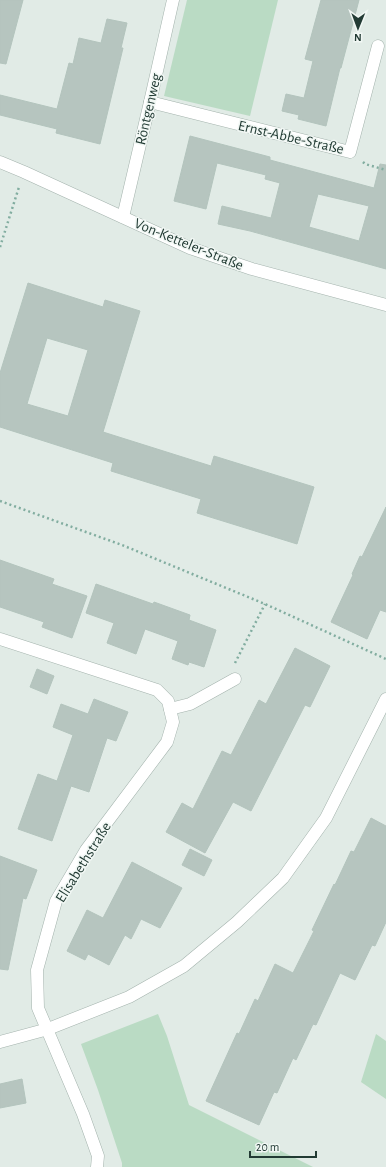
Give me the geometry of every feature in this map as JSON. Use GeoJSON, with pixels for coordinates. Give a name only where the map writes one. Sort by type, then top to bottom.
{"type":"FeatureCollection","features":[{"type":"Feature","properties":{"kind":"street","name":"Röntgenweg"},"geometry":{"type":"LineString","coordinates":[[123,217],[173,0]]}},
{"type":"Feature","properties":{"kind":"street","name":"Ernst-Abbe-Straße"},"geometry":{"type":"LineString","coordinates":[[150,102],[350,152],[378,46]]}},
{"type":"Feature","properties":{"kind":"street","name":"Von-Ketteler-Straße"},"geometry":{"type":"LineString","coordinates":[[0,162],[190,248],[252,270],[386,305]]}},
{"type":"Feature","properties":{"kind":"street","name":"Elisabethstraße"},"geometry":{"type":"LineString","coordinates":[[0,639],[157,690],[168,701],[173,722],[167,742],[86,850],[56,901],[37,970],[38,1008],[83,1114],[96,1149],[98,1156],[97,1167]]}},
{"type":"Feature","properties":{"kind":"street"},"geometry":{"type":"LineString","coordinates":[[170,709],[190,704],[235,678]]}},
{"type":"Feature","properties":{"kind":"street"},"geometry":{"type":"LineString","coordinates":[[0,1042],[48,1029],[129,997],[184,966],[236,922],[283,878],[326,818],[386,698]]}},
{"type":"Feature","properties":{"kind":"path"},"geometry":{"type":"LineString","coordinates":[[350,152],[365,164],[386,170]]}},
{"type":"Feature","properties":{"kind":"path"},"geometry":{"type":"LineString","coordinates":[[0,247],[24,172]]}},
{"type":"Feature","properties":{"kind":"path"},"geometry":{"type":"LineString","coordinates":[[0,501],[122,545],[265,604],[386,659]]}},
{"type":"Feature","properties":{"kind":"path"},"geometry":{"type":"LineString","coordinates":[[235,678],[232,670],[265,604]]}},
{"type":"Feature","properties":{"kind":"green space"},"geometry":{"type":"Polygon","coordinates":[[[187,0],[278,0],[250,116],[164,96],[187,0]]]}},
{"type":"Feature","properties":{"kind":"green space"},"geometry":{"type":"Polygon","coordinates":[[[158,1014],[167,1036],[189,1105],[313,1167],[122,1167],[98,1090],[81,1044],[158,1014]]]}},
{"type":"Feature","properties":{"kind":"green space"},"geometry":{"type":"Polygon","coordinates":[[[376,1034],[386,1041],[386,1099],[361,1082],[376,1034]]]}},
{"type":"Feature","properties":{"kind":"building"},"geometry":{"type":"Polygon","coordinates":[[[0,0],[23,0],[6,64],[0,63],[0,0]]]}},
{"type":"Feature","properties":{"kind":"building"},"geometry":{"type":"Polygon","coordinates":[[[321,0],[359,0],[326,126],[298,119],[299,115],[282,111],[286,94],[304,98],[313,61],[305,59],[321,0]]]}},
{"type":"Feature","properties":{"kind":"building"},"geometry":{"type":"Polygon","coordinates":[[[107,19],[127,23],[121,48],[123,48],[100,144],[56,133],[57,129],[0,115],[0,95],[57,109],[69,63],[73,64],[79,38],[101,43],[107,19]]]}},
{"type":"Feature","properties":{"kind":"building"},"geometry":{"type":"Polygon","coordinates":[[[190,136],[270,157],[270,160],[374,188],[380,164],[386,165],[386,269],[250,231],[218,224],[222,206],[271,218],[280,183],[265,179],[266,175],[217,163],[206,209],[174,201],[190,136]],[[318,194],[309,227],[359,241],[369,206],[318,194]]]}},
{"type":"Feature","properties":{"kind":"building"},"geometry":{"type":"Polygon","coordinates":[[[28,283],[103,307],[105,300],[140,311],[103,432],[211,466],[214,456],[314,487],[297,544],[197,513],[201,499],[111,471],[113,463],[0,427],[0,373],[28,283]],[[47,338],[27,404],[68,416],[88,350],[47,338]]]}},
{"type":"Feature","properties":{"kind":"building"},"geometry":{"type":"Polygon","coordinates":[[[386,507],[386,612],[380,610],[367,639],[331,622],[353,575],[352,574],[360,556],[362,557],[386,507]]]}},
{"type":"Feature","properties":{"kind":"building"},"geometry":{"type":"Polygon","coordinates":[[[0,560],[54,579],[52,584],[87,596],[72,638],[42,627],[44,622],[0,607],[0,560]]]}},
{"type":"Feature","properties":{"kind":"building"},"geometry":{"type":"Polygon","coordinates":[[[96,584],[190,615],[189,620],[216,630],[204,667],[189,662],[188,665],[172,659],[178,641],[145,629],[136,654],[107,643],[114,623],[86,613],[96,584]]]}},
{"type":"Feature","properties":{"kind":"building"},"geometry":{"type":"Polygon","coordinates":[[[295,648],[330,666],[310,707],[305,705],[251,811],[233,802],[205,853],[166,832],[182,803],[193,809],[222,751],[231,755],[259,700],[266,704],[295,648]]]}},
{"type":"Feature","properties":{"kind":"building"},"geometry":{"type":"Polygon","coordinates":[[[37,669],[54,676],[47,694],[30,687],[37,669]]]}},
{"type":"Feature","properties":{"kind":"building"},"geometry":{"type":"Polygon","coordinates":[[[94,699],[128,712],[116,741],[107,738],[89,792],[71,786],[52,841],[18,829],[38,774],[57,781],[73,735],[53,727],[61,704],[88,714],[94,699]]]}},
{"type":"Feature","properties":{"kind":"building"},"geometry":{"type":"Polygon","coordinates":[[[371,818],[386,826],[386,922],[375,946],[372,945],[355,980],[340,973],[316,1025],[313,1024],[296,1060],[293,1058],[277,1093],[274,1092],[259,1125],[206,1101],[237,1033],[239,1034],[255,999],[258,1001],[275,964],[293,973],[314,931],[312,930],[334,884],[335,885],[351,851],[354,852],[371,818]]]}},
{"type":"Feature","properties":{"kind":"building"},"geometry":{"type":"Polygon","coordinates":[[[190,849],[212,860],[204,876],[182,865],[190,849]]]}},
{"type":"Feature","properties":{"kind":"building"},"geometry":{"type":"Polygon","coordinates":[[[0,856],[37,870],[26,899],[23,898],[8,970],[0,969],[0,856]]]}},
{"type":"Feature","properties":{"kind":"building"},"geometry":{"type":"Polygon","coordinates":[[[132,862],[182,888],[160,928],[141,919],[131,939],[125,935],[109,965],[88,954],[85,960],[67,951],[87,910],[103,918],[132,862]]]}},
{"type":"Feature","properties":{"kind":"building"},"geometry":{"type":"Polygon","coordinates":[[[22,1079],[26,1103],[0,1108],[0,1084],[22,1079]]]}}]}
